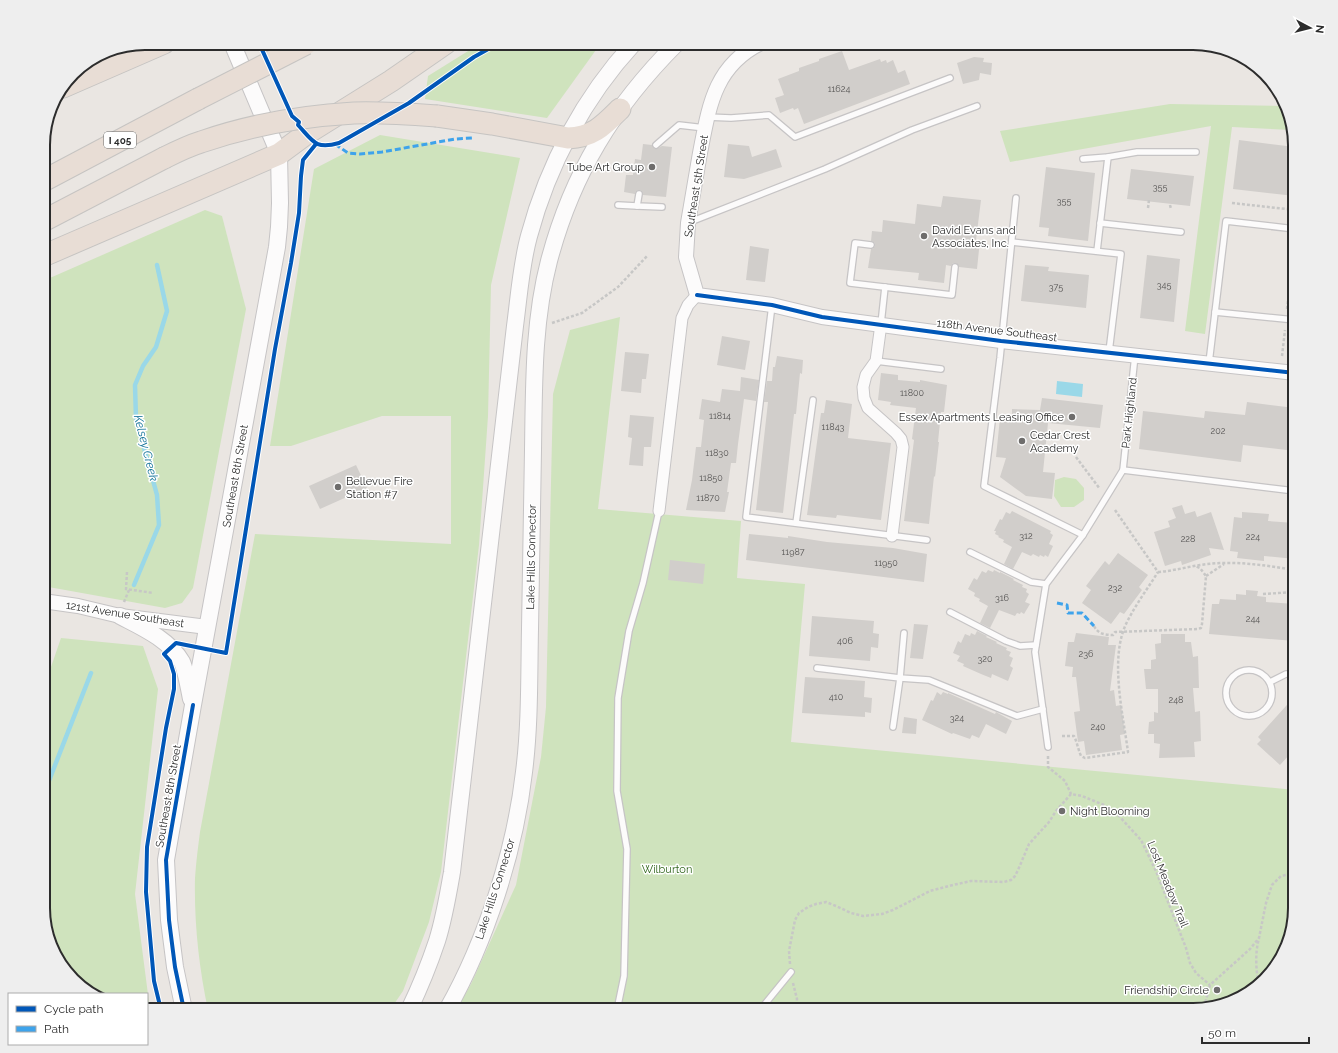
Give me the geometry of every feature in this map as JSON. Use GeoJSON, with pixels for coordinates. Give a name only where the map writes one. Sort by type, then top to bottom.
{"type":"FeatureCollection","features":[{"type":"Feature","properties":{"kind":"highway"},"geometry":{"type":"LineString","coordinates":[[74,82],[148,50]]}},
{"type":"Feature","properties":{"kind":"highway","name":"I 405"},"geometry":{"type":"LineString","coordinates":[[50,177],[295,50]]}},
{"type":"Feature","properties":{"kind":"highway"},"geometry":{"type":"LineString","coordinates":[[50,253],[279,154],[306,134],[391,81],[436,50]]}},
{"type":"Feature","properties":{"kind":"highway"},"geometry":{"type":"LineString","coordinates":[[50,217],[164,158],[199,142],[256,127],[291,120],[355,113],[388,113],[436,116],[578,138],[596,131],[620,109]]}},
{"type":"Feature","properties":{"kind":"main road","name":"Southeast 8th Street"},"geometry":{"type":"LineString","coordinates":[[183,1003],[175,967],[169,920],[166,860],[193,704],[277,247],[279,227],[279,154],[235,50]]}},
{"type":"Feature","properties":{"kind":"main road"},"geometry":{"type":"LineString","coordinates":[[412,1003],[437,941],[452,872],[510,364],[523,265],[529,237],[542,195],[553,167],[558,136],[588,103],[603,80],[628,50]]}},
{"type":"Feature","properties":{"kind":"main road","name":"Lake Hills Connector"},"geometry":{"type":"LineString","coordinates":[[451,1003],[472,960],[502,876],[514,830],[524,774],[529,706],[537,336],[548,263],[574,188],[599,140],[620,109],[654,66],[670,50]]}},
{"type":"Feature","properties":{"kind":"main road"},"geometry":{"type":"LineString","coordinates":[[121,609],[171,648],[182,662],[193,704]]}},
{"type":"Feature","properties":{"kind":"street","name":"Southeast 5th Street"},"geometry":{"type":"LineString","coordinates":[[697,295],[686,257],[688,223],[706,122],[713,95],[724,74],[736,60],[750,50]]}},
{"type":"Feature","properties":{"kind":"street","name":"118th Avenue Southeast"},"geometry":{"type":"LineString","coordinates":[[697,295],[772,305],[822,317],[1001,341],[1288,372]]}},
{"type":"Feature","properties":{"kind":"street"},"geometry":{"type":"LineString","coordinates":[[659,511],[682,318],[688,305],[697,295]]}},
{"type":"Feature","properties":{"kind":"street"},"geometry":{"type":"LineString","coordinates":[[881,324],[876,361],[866,375],[863,387],[864,398],[868,408],[896,432],[901,439],[903,447],[892,536]]}},
{"type":"Feature","properties":{"kind":"street","name":"121st Avenue Southeast"},"geometry":{"type":"LineString","coordinates":[[50,602],[121,609],[207,628]]}},
{"type":"Feature","properties":{"kind":"lane"},"geometry":{"type":"LineString","coordinates":[[656,145],[679,124],[769,115],[795,137],[950,78]]}},
{"type":"Feature","properties":{"kind":"lane"},"geometry":{"type":"LineString","coordinates":[[688,223],[825,169],[912,130],[977,106]]}},
{"type":"Feature","properties":{"kind":"lane"},"geometry":{"type":"LineString","coordinates":[[1083,159],[1137,152],[1196,152]]}},
{"type":"Feature","properties":{"kind":"lane"},"geometry":{"type":"LineString","coordinates":[[1097,251],[1108,156]]}},
{"type":"Feature","properties":{"kind":"lane"},"geometry":{"type":"LineString","coordinates":[[637,206],[639,194]]}},
{"type":"Feature","properties":{"kind":"lane"},"geometry":{"type":"LineString","coordinates":[[1016,198],[984,486],[1084,535]]}},
{"type":"Feature","properties":{"kind":"lane"},"geometry":{"type":"LineString","coordinates":[[618,205],[662,208]]}},
{"type":"Feature","properties":{"kind":"lane"},"geometry":{"type":"LineString","coordinates":[[1209,363],[1226,221],[1288,228]]}},
{"type":"Feature","properties":{"kind":"lane"},"geometry":{"type":"LineString","coordinates":[[1100,223],[1181,232]]}},
{"type":"Feature","properties":{"kind":"lane"},"geometry":{"type":"LineString","coordinates":[[1012,242],[1121,254],[1109,352]]}},
{"type":"Feature","properties":{"kind":"lane"},"geometry":{"type":"LineString","coordinates":[[871,245],[855,243],[850,283],[952,295],[955,267]]}},
{"type":"Feature","properties":{"kind":"lane"},"geometry":{"type":"LineString","coordinates":[[881,324],[885,287]]}},
{"type":"Feature","properties":{"kind":"lane"},"geometry":{"type":"LineString","coordinates":[[772,305],[746,517],[927,540]]}},
{"type":"Feature","properties":{"kind":"lane"},"geometry":{"type":"LineString","coordinates":[[1215,312],[1288,319]]}},
{"type":"Feature","properties":{"kind":"lane","name":"Park Highland"},"geometry":{"type":"LineString","coordinates":[[1123,470],[1135,355]]}},
{"type":"Feature","properties":{"kind":"lane"},"geometry":{"type":"LineString","coordinates":[[876,361],[941,369]]}},
{"type":"Feature","properties":{"kind":"lane"},"geometry":{"type":"LineString","coordinates":[[796,523],[813,400]]}},
{"type":"Feature","properties":{"kind":"lane"},"geometry":{"type":"LineString","coordinates":[[1048,747],[1034,652],[1046,584],[1084,535],[1123,470],[1288,491]]}},
{"type":"Feature","properties":{"kind":"lane"},"geometry":{"type":"LineString","coordinates":[[618,1003],[624,976],[627,849],[617,791],[618,698],[629,631],[643,583],[659,511]]}},
{"type":"Feature","properties":{"kind":"lane"},"geometry":{"type":"LineString","coordinates":[[970,552],[1031,582],[1046,584]]}},
{"type":"Feature","properties":{"kind":"lane"},"geometry":{"type":"LineString","coordinates":[[950,612],[1006,641],[1020,646],[1036,644]]}},
{"type":"Feature","properties":{"kind":"lane"},"geometry":{"type":"LineString","coordinates":[[893,727],[900,678],[904,633]]}},
{"type":"Feature","properties":{"kind":"lane"},"geometry":{"type":"LineString","coordinates":[[817,668],[929,680],[1017,716],[1043,709]]}},
{"type":"Feature","properties":{"kind":"lane"},"geometry":{"type":"LineString","coordinates":[[1250,670],[1256,671],[1261,673],[1270,682],[1273,693],[1270,705],[1261,714],[1249,717],[1238,714],[1229,705],[1226,693],[1229,681],[1238,673],[1250,670]]}},
{"type":"Feature","properties":{"kind":"lane"},"geometry":{"type":"LineString","coordinates":[[1270,682],[1288,674]]}},
{"type":"Feature","properties":{"kind":"lane"},"geometry":{"type":"LineString","coordinates":[[766,1003],[791,972]]}},
{"type":"Feature","properties":{"kind":"path"},"geometry":{"type":"LineString","coordinates":[[1148,208],[1150,200]]}},
{"type":"Feature","properties":{"kind":"path"},"geometry":{"type":"LineString","coordinates":[[1232,202],[1288,209]]}},
{"type":"Feature","properties":{"kind":"path"},"geometry":{"type":"LineString","coordinates":[[1170,205],[1171,210]]}},
{"type":"Feature","properties":{"kind":"path"},"geometry":{"type":"LineString","coordinates":[[552,322],[582,314],[618,287],[648,255]]}},
{"type":"Feature","properties":{"kind":"path"},"geometry":{"type":"LineString","coordinates":[[1287,310],[1288,301]]}},
{"type":"Feature","properties":{"kind":"path"},"geometry":{"type":"LineString","coordinates":[[1282,356],[1285,330]]}},
{"type":"Feature","properties":{"kind":"path"},"geometry":{"type":"LineString","coordinates":[[1076,458],[1100,489]]}},
{"type":"Feature","properties":{"kind":"path"},"geometry":{"type":"LineString","coordinates":[[1115,510],[1158,572]]}},
{"type":"Feature","properties":{"kind":"path"},"geometry":{"type":"LineString","coordinates":[[1158,572],[1224,563],[1249,563],[1288,569]]}},
{"type":"Feature","properties":{"kind":"path"},"geometry":{"type":"LineString","coordinates":[[1206,576],[1224,563]]}},
{"type":"Feature","properties":{"kind":"path"},"geometry":{"type":"LineString","coordinates":[[1094,626],[1100,633],[1106,635],[1113,635],[1115,632],[1195,630],[1201,628],[1206,576],[1200,568],[1195,566]]}},
{"type":"Feature","properties":{"kind":"path"},"geometry":{"type":"LineString","coordinates":[[127,572],[126,589],[153,594]]}},
{"type":"Feature","properties":{"kind":"path"},"geometry":{"type":"LineString","coordinates":[[1062,736],[1074,736],[1081,756],[1086,758],[1128,752],[1117,673],[1119,654],[1127,622],[1158,572]]}},
{"type":"Feature","properties":{"kind":"path"},"geometry":{"type":"LineString","coordinates":[[121,609],[129,590]]}},
{"type":"Feature","properties":{"kind":"path"},"geometry":{"type":"LineString","coordinates":[[1263,594],[1288,592]]}},
{"type":"Feature","properties":{"kind":"path"},"geometry":{"type":"LineString","coordinates":[[797,1003],[789,951],[795,920],[799,914],[808,907],[826,902],[851,914],[863,916],[882,914],[930,891],[971,881],[1004,882],[1011,880],[1015,876],[1029,844],[1050,822],[1056,811],[1071,794],[1065,780],[1048,767],[1048,747]]}},
{"type":"Feature","properties":{"kind":"path"},"geometry":{"type":"LineString","coordinates":[[1258,977],[1256,958],[1266,903],[1272,885],[1281,876],[1288,874]]}},
{"type":"Feature","properties":{"kind":"path"},"geometry":{"type":"LineString","coordinates":[[1205,1002],[1210,985],[1250,949],[1259,938]]}},
{"type":"Feature","properties":{"kind":"green space"},"geometry":{"type":"Polygon","coordinates":[[[470,50],[596,50],[547,118],[425,99],[428,76],[470,50]]]}},
{"type":"Feature","properties":{"kind":"green space"},"geometry":{"type":"Polygon","coordinates":[[[1170,104],[1279,106],[1286,130],[1232,127],[1205,334],[1185,331],[1211,126],[1010,162],[1000,131],[1170,104]]]}},
{"type":"Feature","properties":{"kind":"green space"},"geometry":{"type":"Polygon","coordinates":[[[380,135],[520,158],[491,285],[488,416],[479,545],[441,872],[429,922],[403,991],[395,1003],[207,1003],[196,928],[196,867],[200,832],[255,534],[451,544],[451,416],[382,416],[291,446],[270,446],[314,169],[380,135]]]}},
{"type":"Feature","properties":{"kind":"green space"},"geometry":{"type":"Polygon","coordinates":[[[205,210],[222,216],[246,309],[193,588],[182,603],[165,608],[50,587],[50,278],[205,210]]]}},
{"type":"Feature","properties":{"kind":"green space","name":"Wilburton"},"geometry":{"type":"Polygon","coordinates":[[[620,317],[598,509],[741,521],[737,578],[805,584],[791,742],[1288,789],[1288,914],[1283,938],[1278,950],[1268,966],[1260,975],[1246,987],[1235,993],[1217,1000],[1193,1003],[460,1003],[471,984],[516,885],[541,757],[546,707],[553,394],[570,330],[620,317]]]}},
{"type":"Feature","properties":{"kind":"green space"},"geometry":{"type":"Polygon","coordinates":[[[1064,477],[1076,479],[1084,488],[1084,500],[1074,507],[1061,507],[1054,496],[1055,480],[1064,477]]]}},
{"type":"Feature","properties":{"kind":"green space"},"geometry":{"type":"Polygon","coordinates":[[[61,638],[143,646],[158,689],[135,894],[148,993],[103,993],[87,983],[66,961],[53,932],[50,914],[50,670],[61,638]]]}},
{"type":"Feature","properties":{"kind":"water"},"geometry":{"type":"Polygon","coordinates":[[[1057,381],[1083,384],[1082,397],[1056,394],[1057,381]]]}},
{"type":"Feature","properties":{"kind":"building"},"geometry":{"type":"Polygon","coordinates":[[[842,51],[849,70],[880,59],[881,62],[886,60],[887,63],[893,60],[898,73],[905,70],[910,84],[804,124],[798,108],[794,110],[793,108],[780,113],[775,98],[784,95],[778,79],[799,71],[799,68],[819,61],[819,59],[842,51]]]}},
{"type":"Feature","properties":{"kind":"building"},"geometry":{"type":"Polygon","coordinates":[[[974,57],[984,58],[983,62],[992,63],[991,75],[980,73],[979,80],[963,84],[957,63],[974,57]]]}},
{"type":"Feature","properties":{"kind":"building"},"geometry":{"type":"Polygon","coordinates":[[[1239,140],[1288,146],[1288,195],[1233,189],[1239,140]]]}},
{"type":"Feature","properties":{"kind":"building","name":"Tube Art Group"},"geometry":{"type":"Polygon","coordinates":[[[643,144],[652,145],[655,149],[662,146],[672,147],[666,197],[643,195],[642,191],[639,190],[636,191],[635,194],[624,192],[626,175],[633,175],[635,159],[641,160],[643,144]]]}},
{"type":"Feature","properties":{"kind":"building"},"geometry":{"type":"Polygon","coordinates":[[[728,144],[749,146],[752,157],[776,149],[782,167],[744,179],[724,177],[728,144]]]}},
{"type":"Feature","properties":{"kind":"building"},"geometry":{"type":"Polygon","coordinates":[[[1046,167],[1095,173],[1088,241],[1048,236],[1049,228],[1039,227],[1046,167]]]}},
{"type":"Feature","properties":{"kind":"building"},"geometry":{"type":"Polygon","coordinates":[[[1131,169],[1194,176],[1190,206],[1127,199],[1131,169]]]}},
{"type":"Feature","properties":{"kind":"building","name":"David Evans and Associates, Inc."},"geometry":{"type":"Polygon","coordinates":[[[943,196],[981,200],[976,240],[980,240],[977,269],[959,267],[956,263],[953,263],[951,266],[946,265],[944,283],[918,280],[919,273],[868,268],[871,249],[875,246],[875,243],[871,241],[872,231],[882,232],[883,220],[915,224],[917,204],[941,207],[943,196]]]}},
{"type":"Feature","properties":{"kind":"building"},"geometry":{"type":"Polygon","coordinates":[[[750,246],[769,249],[765,282],[746,280],[750,246]]]}},
{"type":"Feature","properties":{"kind":"building"},"geometry":{"type":"Polygon","coordinates":[[[1147,255],[1180,259],[1174,322],[1140,318],[1147,255]]]}},
{"type":"Feature","properties":{"kind":"building"},"geometry":{"type":"Polygon","coordinates":[[[1025,265],[1049,267],[1048,271],[1089,275],[1086,308],[1021,301],[1025,265]]]}},
{"type":"Feature","properties":{"kind":"building"},"geometry":{"type":"Polygon","coordinates":[[[722,336],[750,341],[745,370],[717,365],[722,336]]]}},
{"type":"Feature","properties":{"kind":"building"},"geometry":{"type":"Polygon","coordinates":[[[625,352],[649,354],[646,379],[642,379],[641,393],[621,391],[625,352]]]}},
{"type":"Feature","properties":{"kind":"building"},"geometry":{"type":"Polygon","coordinates":[[[777,356],[803,360],[802,374],[800,373],[796,414],[794,414],[783,513],[756,510],[768,402],[764,402],[767,381],[772,381],[773,367],[775,367],[777,356]]]}},
{"type":"Feature","properties":{"kind":"building"},"geometry":{"type":"Polygon","coordinates":[[[881,373],[898,375],[898,380],[920,382],[920,380],[947,385],[944,412],[941,412],[939,442],[929,524],[904,521],[914,440],[912,439],[916,408],[890,405],[891,402],[878,400],[881,373]]]}},
{"type":"Feature","properties":{"kind":"building"},"geometry":{"type":"Polygon","coordinates":[[[741,377],[759,380],[756,401],[744,399],[736,463],[731,463],[727,492],[729,492],[725,512],[686,510],[692,480],[696,447],[701,447],[704,420],[699,419],[702,399],[720,402],[722,389],[740,391],[741,377]]]}},
{"type":"Feature","properties":{"kind":"building","name":"Cedar Crest Academy"},"geometry":{"type":"Polygon","coordinates":[[[1042,398],[1103,405],[1100,428],[1048,423],[1043,472],[1055,473],[1052,499],[1026,496],[1000,477],[1006,458],[996,457],[1000,418],[1012,419],[1012,409],[1040,410],[1042,398]]]}},
{"type":"Feature","properties":{"kind":"building"},"geometry":{"type":"Polygon","coordinates":[[[826,400],[852,404],[848,438],[891,443],[881,520],[837,515],[836,518],[807,515],[821,413],[824,413],[826,400]]]}},
{"type":"Feature","properties":{"kind":"building"},"geometry":{"type":"Polygon","coordinates":[[[1247,402],[1288,407],[1288,450],[1243,445],[1241,462],[1139,449],[1143,411],[1204,418],[1205,411],[1245,415],[1247,402]]]}},
{"type":"Feature","properties":{"kind":"building"},"geometry":{"type":"Polygon","coordinates":[[[630,415],[654,417],[651,447],[644,447],[643,466],[629,465],[632,438],[628,437],[630,415]]]}},
{"type":"Feature","properties":{"kind":"building","name":"Bellevue Fire Station #7"},"geometry":{"type":"Polygon","coordinates":[[[356,465],[367,488],[320,509],[309,486],[356,465]]]}},
{"type":"Feature","properties":{"kind":"building"},"geometry":{"type":"Polygon","coordinates":[[[1182,505],[1185,514],[1195,511],[1197,517],[1211,512],[1224,550],[1209,548],[1211,555],[1182,565],[1181,561],[1165,566],[1154,532],[1170,527],[1168,521],[1176,518],[1172,508],[1182,505]]]}},
{"type":"Feature","properties":{"kind":"building"},"geometry":{"type":"Polygon","coordinates":[[[1012,511],[1051,531],[1050,533],[1053,535],[1049,544],[1053,546],[1048,557],[1045,555],[1044,557],[1040,555],[1039,557],[1033,554],[1031,556],[1022,552],[1013,569],[1004,564],[1012,547],[1003,542],[1004,540],[998,537],[999,536],[995,534],[996,531],[994,531],[1000,519],[1002,520],[1006,512],[1010,514],[1012,511]]]}},
{"type":"Feature","properties":{"kind":"building"},"geometry":{"type":"Polygon","coordinates":[[[1242,512],[1269,514],[1268,521],[1288,522],[1288,558],[1264,556],[1264,561],[1237,558],[1238,552],[1230,551],[1234,517],[1242,518],[1242,512]]]}},
{"type":"Feature","properties":{"kind":"building"},"geometry":{"type":"Polygon","coordinates":[[[749,534],[788,538],[788,536],[827,542],[893,548],[927,554],[924,582],[746,560],[749,534]]]}},
{"type":"Feature","properties":{"kind":"building"},"geometry":{"type":"Polygon","coordinates":[[[1118,553],[1148,575],[1139,587],[1142,590],[1124,614],[1120,612],[1111,624],[1082,603],[1091,590],[1086,586],[1105,561],[1109,565],[1118,553]]]}},
{"type":"Feature","properties":{"kind":"building"},"geometry":{"type":"Polygon","coordinates":[[[670,560],[705,564],[703,584],[668,580],[670,560]]]}},
{"type":"Feature","properties":{"kind":"building"},"geometry":{"type":"Polygon","coordinates":[[[988,570],[1000,572],[1023,585],[1022,587],[1027,589],[1026,592],[1029,594],[1025,602],[1030,604],[1024,614],[1021,612],[1020,614],[1017,613],[1015,616],[999,610],[990,628],[980,623],[988,606],[979,601],[980,599],[974,596],[975,593],[968,589],[974,578],[977,580],[982,571],[986,573],[988,570]]]}},
{"type":"Feature","properties":{"kind":"building"},"geometry":{"type":"Polygon","coordinates":[[[1246,590],[1258,591],[1257,596],[1266,597],[1266,602],[1288,604],[1288,640],[1209,634],[1212,604],[1219,604],[1220,599],[1236,600],[1236,594],[1246,595],[1246,590]]]}},
{"type":"Feature","properties":{"kind":"building"},"geometry":{"type":"Polygon","coordinates":[[[812,616],[874,621],[873,633],[879,634],[878,648],[871,647],[870,661],[809,656],[812,616]]]}},
{"type":"Feature","properties":{"kind":"building"},"geometry":{"type":"Polygon","coordinates":[[[914,624],[928,625],[923,659],[910,658],[914,624]]]}},
{"type":"Feature","properties":{"kind":"building"},"geometry":{"type":"Polygon","coordinates":[[[977,631],[1007,648],[1006,650],[1011,652],[1009,656],[1013,658],[1010,666],[1013,668],[1008,681],[992,674],[991,678],[963,666],[964,664],[957,661],[960,656],[953,653],[958,641],[961,643],[965,634],[970,636],[971,633],[975,635],[977,631]]]}},
{"type":"Feature","properties":{"kind":"building"},"geometry":{"type":"Polygon","coordinates":[[[1076,633],[1109,637],[1108,645],[1116,645],[1110,691],[1114,690],[1116,706],[1121,705],[1125,734],[1120,735],[1122,750],[1086,755],[1084,741],[1078,742],[1074,712],[1080,711],[1076,677],[1072,677],[1073,667],[1065,666],[1068,642],[1074,642],[1076,633]]]}},
{"type":"Feature","properties":{"kind":"building"},"geometry":{"type":"Polygon","coordinates":[[[1161,634],[1185,634],[1185,642],[1191,642],[1193,657],[1198,656],[1199,688],[1193,688],[1195,712],[1200,711],[1201,741],[1194,742],[1195,757],[1159,758],[1160,744],[1154,743],[1154,734],[1148,734],[1149,722],[1154,721],[1154,712],[1158,713],[1158,689],[1146,689],[1144,669],[1151,669],[1151,660],[1156,659],[1155,644],[1161,643],[1161,634]]]}},
{"type":"Feature","properties":{"kind":"building"},"geometry":{"type":"Polygon","coordinates":[[[805,677],[865,681],[864,697],[872,698],[871,713],[865,712],[865,717],[802,713],[805,677]]]}},
{"type":"Feature","properties":{"kind":"building"},"geometry":{"type":"Polygon","coordinates":[[[937,692],[941,695],[943,692],[948,693],[995,714],[996,712],[1012,721],[1006,734],[986,724],[979,738],[972,735],[970,739],[953,733],[952,734],[922,720],[931,700],[933,701],[937,692]]]}},
{"type":"Feature","properties":{"kind":"building"},"geometry":{"type":"Polygon","coordinates":[[[1288,704],[1288,756],[1280,765],[1257,744],[1261,740],[1258,737],[1288,704]]]}},
{"type":"Feature","properties":{"kind":"building"},"geometry":{"type":"Polygon","coordinates":[[[904,717],[917,719],[916,734],[902,733],[904,717]]]}},
{"type":"Feature","properties":{"kind":"waterway","name":"Kelsey Creek"},"geometry":{"type":"LineString","coordinates":[[134,585],[159,525],[157,495],[136,419],[135,385],[143,366],[156,347],[167,311],[157,265]]}},
{"type":"Feature","properties":{"kind":"waterway","name":"Kelsey Creek"},"geometry":{"type":"LineString","coordinates":[[50,778],[91,673]]}},
{"type":"Feature","properties":{"kind":"marked path"},"geometry":{"type":"LineString","coordinates":[[335,144],[348,153],[360,154],[382,152],[455,139],[472,138]]}},
{"type":"Feature","properties":{"kind":"marked path"},"geometry":{"type":"LineString","coordinates":[[1057,603],[1067,605],[1068,613],[1082,613],[1094,626]]}},
{"type":"Feature","properties":{"kind":"cycle path"},"geometry":{"type":"LineString","coordinates":[[262,50],[292,116],[299,122],[298,125],[311,140],[319,145],[339,143],[409,103],[474,57],[486,50]]}},
{"type":"Feature","properties":{"kind":"cycle path"},"geometry":{"type":"LineString","coordinates":[[159,1003],[154,981],[146,892],[147,847],[166,728],[174,689],[174,674],[170,661],[164,654],[176,643],[226,653],[275,349],[299,213],[303,160],[316,144]]}},
{"type":"Feature","properties":{"kind":"cycle path"},"geometry":{"type":"LineString","coordinates":[[697,295],[772,305],[822,317],[1001,341],[1288,372]]}},
{"type":"Feature","properties":{"kind":"cycle path"},"geometry":{"type":"LineString","coordinates":[[183,1003],[175,967],[169,920],[166,860],[193,705]]}},
{"type":"Feature","properties":{"kind":"place","name":"Tube Art Group"},"geometry":{"type":"Point","coordinates":[652,167]}},
{"type":"Feature","properties":{"kind":"place","name":"David Evans and Associates, Inc."},"geometry":{"type":"Point","coordinates":[924,236]}},
{"type":"Feature","properties":{"kind":"place","name":"Essex Apartments Leasing Office"},"geometry":{"type":"Point","coordinates":[1072,417]}},
{"type":"Feature","properties":{"kind":"place","name":"Cedar Crest Academy"},"geometry":{"type":"Point","coordinates":[1022,441]}},
{"type":"Feature","properties":{"kind":"place","name":"Bellevue Fire Station #7"},"geometry":{"type":"Point","coordinates":[338,487]}},
{"type":"Feature","properties":{"kind":"place","name":"Night Blooming"},"geometry":{"type":"Point","coordinates":[1062,811]}},
{"type":"Feature","properties":{"kind":"place","name":"Friendship Circle"},"geometry":{"type":"Point","coordinates":[1217,990]}}]}
